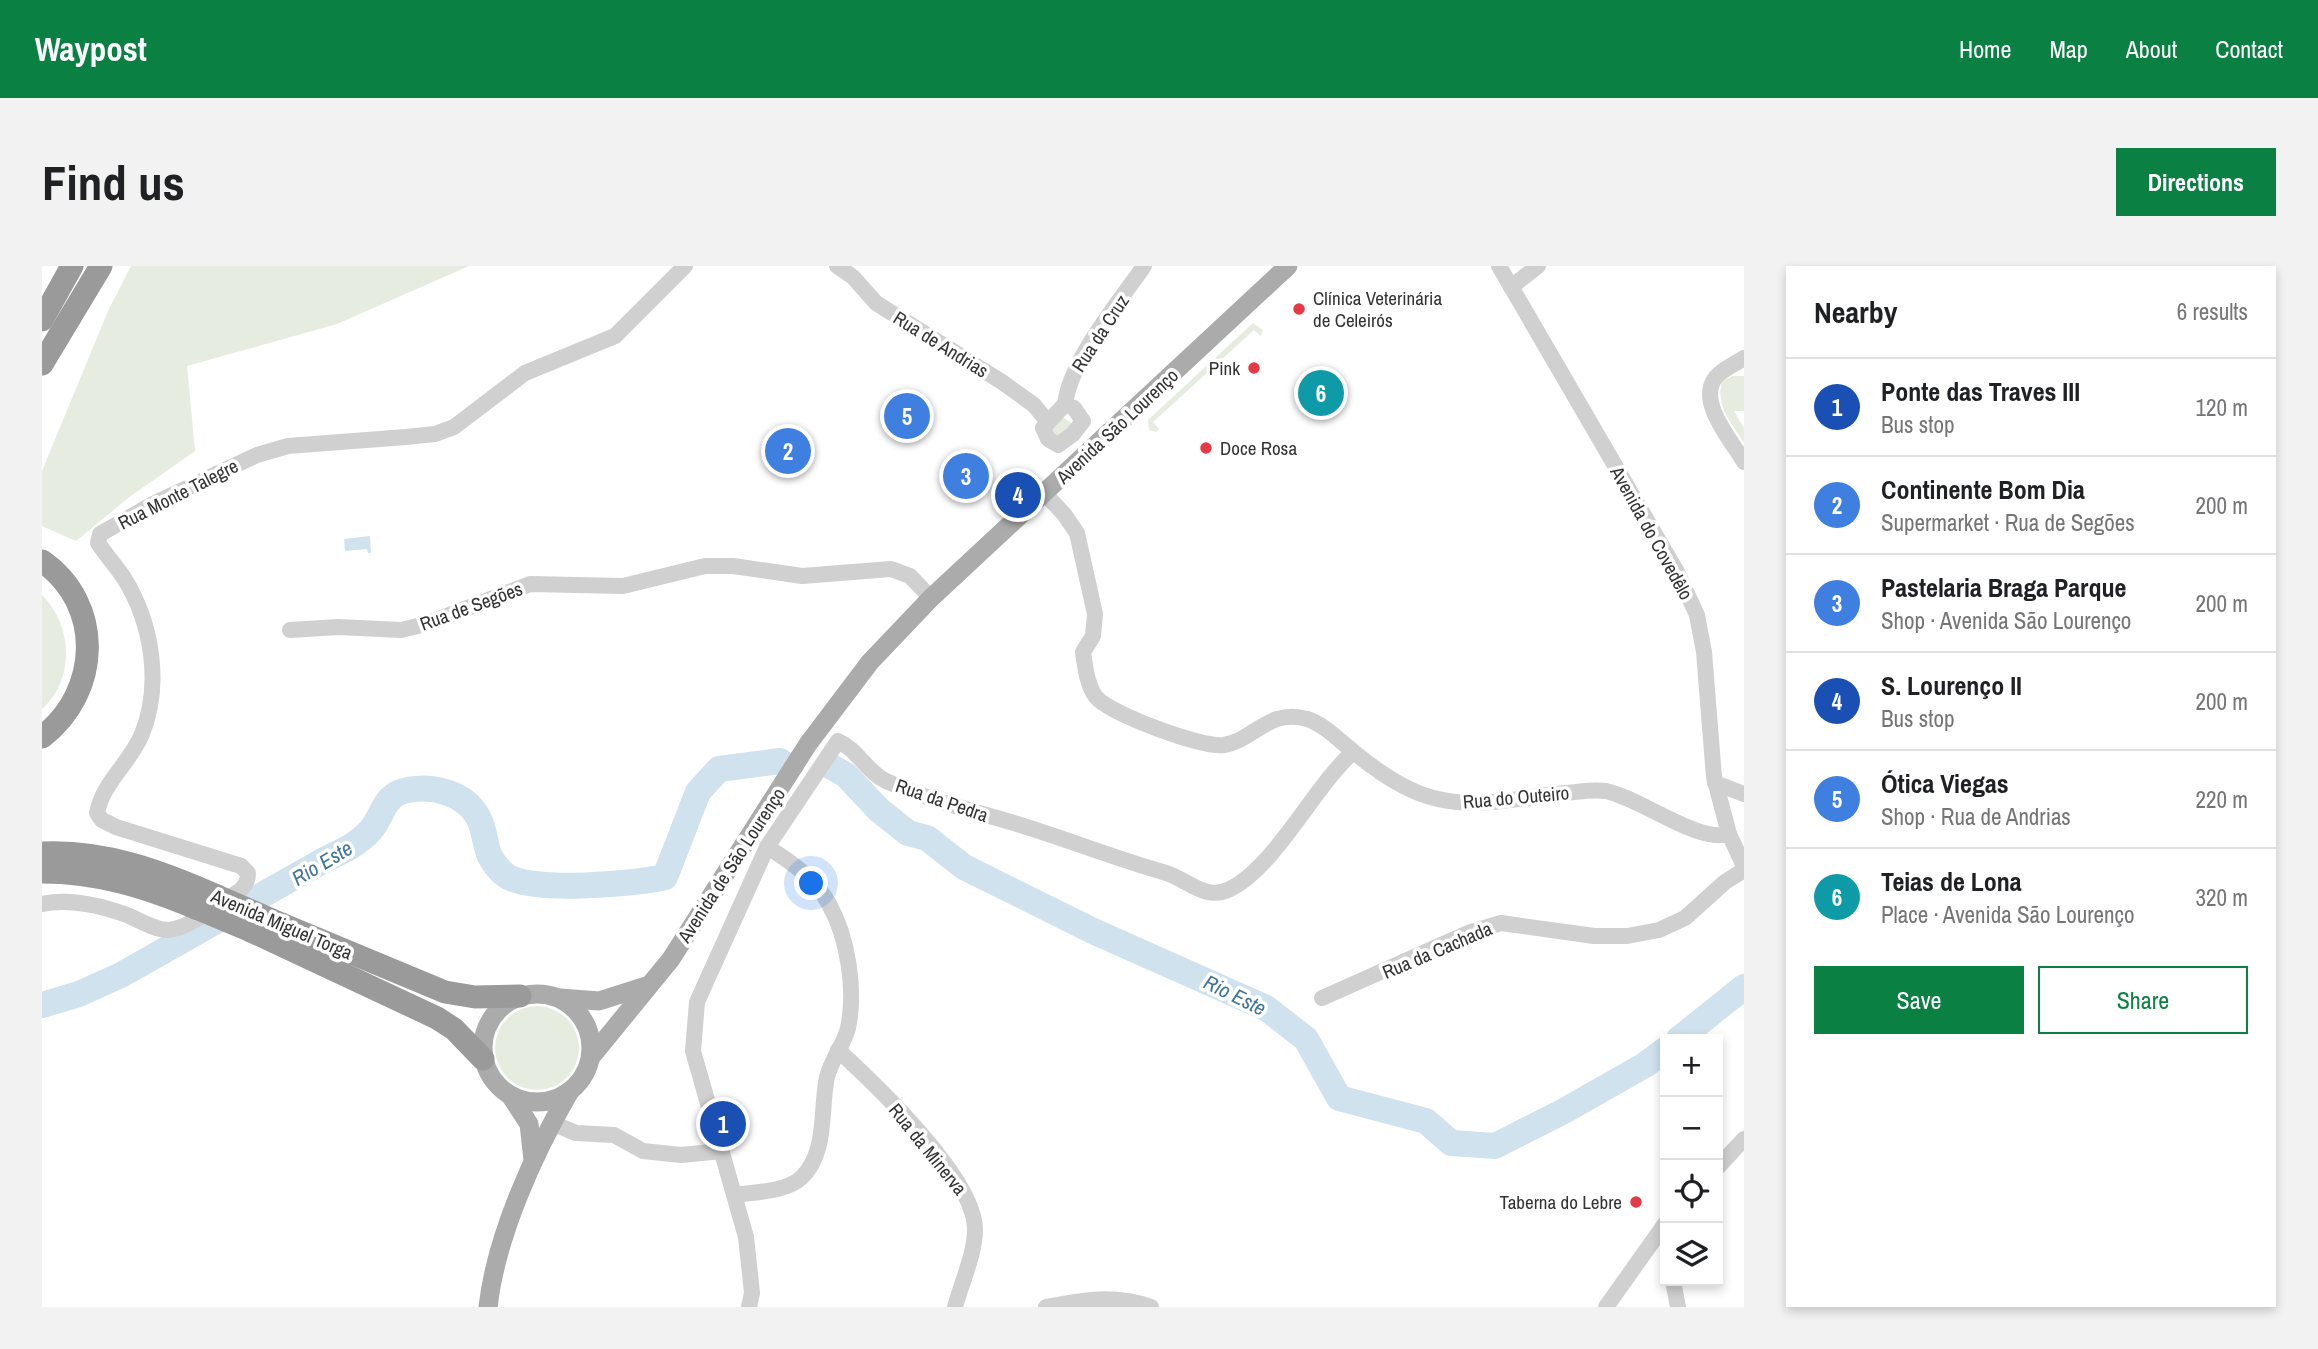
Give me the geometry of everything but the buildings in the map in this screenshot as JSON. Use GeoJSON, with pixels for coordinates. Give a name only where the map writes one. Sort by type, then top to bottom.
{"type":"FeatureCollection","features":[{"type":"Feature","properties":{"kind":"highway"},"geometry":{"type":"LineString","coordinates":[[42,296],[61,266]]}},
{"type":"Feature","properties":{"kind":"highway"},"geometry":{"type":"LineString","coordinates":[[42,320],[72,266]]}},
{"type":"Feature","properties":{"kind":"highway"},"geometry":{"type":"LineString","coordinates":[[42,364],[101,266]]}},
{"type":"Feature","properties":{"kind":"highway"},"geometry":{"type":"LineString","coordinates":[[42,561],[60,576],[78,600],[86,626],[88,655],[83,682],[69,709],[42,737]]}},
{"type":"Feature","properties":{"kind":"highway"},"geometry":{"type":"LineString","coordinates":[[42,577],[58,594],[70,618],[74,641],[69,677],[53,708],[42,718]]}},
{"type":"Feature","properties":{"kind":"highway","name":"Avenida Miguel Torga"},"geometry":{"type":"LineString","coordinates":[[42,853],[85,854],[116,859],[217,896],[445,992],[475,997],[520,996]]}},
{"type":"Feature","properties":{"kind":"highway","name":"Avenida Miguel Torga"},"geometry":{"type":"LineString","coordinates":[[42,872],[97,875],[128,881],[196,908],[428,1013],[454,1029],[483,1059]]}},
{"type":"Feature","properties":{"kind":"main road","name":"Avenida São Lourenço"},"geometry":{"type":"LineString","coordinates":[[808,744],[870,662],[931,598],[1288,266]]}},
{"type":"Feature","properties":{"kind":"main road","name":"Avenida de São Lourenço"},"geometry":{"type":"LineString","coordinates":[[488,1307],[502,1242],[552,1123],[571,1090],[581,1080],[591,1057],[671,958],[808,744]]}},
{"type":"Feature","properties":{"kind":"main road"},"geometry":{"type":"LineString","coordinates":[[483,1059],[482,1042],[487,1025],[496,1011],[520,996],[543,993],[560,998],[599,1001],[632,993],[650,984]]}},
{"type":"Feature","properties":{"kind":"main road"},"geometry":{"type":"LineString","coordinates":[[560,998],[574,1008],[585,1021],[590,1033],[591,1057]]}},
{"type":"Feature","properties":{"kind":"main road","name":"Avenida de São Lourenço"},"geometry":{"type":"LineString","coordinates":[[483,1059],[490,1075],[510,1095],[529,1124],[532,1168]]}},
{"type":"Feature","properties":{"kind":"main road"},"geometry":{"type":"LineString","coordinates":[[510,1095],[539,1102],[563,1096],[571,1090]]}},
{"type":"Feature","properties":{"kind":"street","name":"Rua Monte Talegre"},"geometry":{"type":"LineString","coordinates":[[42,904],[83,904],[124,914],[165,930],[178,928],[244,888],[248,873],[241,866],[116,827],[102,820],[97,813],[105,789],[142,734],[151,696],[152,660],[146,628],[135,598],[98,543],[100,534],[153,504],[257,455],[288,446],[435,434],[454,427],[525,373],[615,335],[685,266]]}},
{"type":"Feature","properties":{"kind":"street","name":"Rua de Andrias"},"geometry":{"type":"LineString","coordinates":[[837,266],[857,271],[876,303],[1002,382],[1034,405],[1047,421]]}},
{"type":"Feature","properties":{"kind":"street","name":"Rua da Cruz"},"geometry":{"type":"LineString","coordinates":[[1065,404],[1067,386],[1078,362],[1144,266]]}},
{"type":"Feature","properties":{"kind":"street","name":"Avenida do Covedêlo"},"geometry":{"type":"LineString","coordinates":[[1499,266],[1677,572],[1697,615],[1704,652],[1715,783],[1736,836],[1744,868]]}},
{"type":"Feature","properties":{"kind":"street"},"geometry":{"type":"LineString","coordinates":[[1511,288],[1538,266]]}},
{"type":"Feature","properties":{"kind":"street"},"geometry":{"type":"LineString","coordinates":[[1742,361],[1718,374],[1709,393],[1711,405],[1744,462]]}},
{"type":"Feature","properties":{"kind":"street"},"geometry":{"type":"LineString","coordinates":[[1065,404],[1074,408],[1083,421],[1062,444],[1055,444],[1043,432],[1047,421],[1065,404]]}},
{"type":"Feature","properties":{"kind":"street"},"geometry":{"type":"LineString","coordinates":[[1073,434],[1088,452]]}},
{"type":"Feature","properties":{"kind":"street","name":"Rua do Outeiro"},"geometry":{"type":"LineString","coordinates":[[1044,493],[1077,533],[1095,614],[1093,636],[1083,652],[1090,685],[1101,702],[1192,741],[1212,746],[1228,744],[1268,721],[1291,717],[1309,720],[1374,768],[1434,799],[1467,805],[1604,791],[1633,799],[1672,820],[1717,838],[1736,836]]}},
{"type":"Feature","properties":{"kind":"street","name":"Rua de Segões"},"geometry":{"type":"LineString","coordinates":[[290,630],[338,627],[401,630],[426,624],[530,584],[623,586],[705,566],[733,566],[802,576],[891,569],[910,576],[931,598]]}},
{"type":"Feature","properties":{"kind":"street","name":"Rua da Pedra"},"geometry":{"type":"LineString","coordinates":[[767,847],[838,741],[847,745],[856,758],[883,779],[922,796],[978,815],[1007,821],[1102,855],[1180,876],[1198,890],[1213,895],[1242,883],[1353,752]]}},
{"type":"Feature","properties":{"kind":"street"},"geometry":{"type":"LineString","coordinates":[[1715,783],[1744,794]]}},
{"type":"Feature","properties":{"kind":"street"},"geometry":{"type":"LineString","coordinates":[[735,1195],[789,1184],[800,1179],[812,1164],[820,1145],[827,1074],[847,1030],[850,1011],[850,967],[830,904],[814,883],[786,858],[767,847],[758,825]]}},
{"type":"Feature","properties":{"kind":"street"},"geometry":{"type":"LineString","coordinates":[[749,1307],[752,1293],[746,1237],[693,1051],[697,1002],[767,847]]}},
{"type":"Feature","properties":{"kind":"street","name":"Rua da Cachada"},"geometry":{"type":"LineString","coordinates":[[1322,998],[1468,933],[1502,923],[1594,936],[1627,936],[1659,930],[1685,919],[1744,868]]}},
{"type":"Feature","properties":{"kind":"street","name":"Rua da Minerva"},"geometry":{"type":"LineString","coordinates":[[838,1050],[893,1105],[934,1152],[972,1204],[975,1231],[955,1307]]}},
{"type":"Feature","properties":{"kind":"street"},"geometry":{"type":"LineString","coordinates":[[552,1123],[576,1133],[614,1135],[643,1151],[681,1155],[722,1151]]}},
{"type":"Feature","properties":{"kind":"street"},"geometry":{"type":"LineString","coordinates":[[1723,1162],[1744,1139]]}},
{"type":"Feature","properties":{"kind":"street"},"geometry":{"type":"LineString","coordinates":[[1606,1307],[1660,1234]]}},
{"type":"Feature","properties":{"kind":"street"},"geometry":{"type":"LineString","coordinates":[[1674,1286],[1678,1307]]}},
{"type":"Feature","properties":{"kind":"street"},"geometry":{"type":"LineString","coordinates":[[1046,1307],[1095,1298],[1128,1299],[1151,1307]]}},
{"type":"Feature","properties":{"kind":"shaded area"},"geometry":{"type":"Polygon","coordinates":[[[131,266],[469,266],[337,324],[187,366],[195,451],[128,498],[76,541],[42,526],[42,471],[108,311],[131,266]]]}},
{"type":"Feature","properties":{"kind":"shaded area"},"geometry":{"type":"Polygon","coordinates":[[[1253,323],[1263,330],[1261,336],[1254,330],[1153,422],[1159,429],[1156,432],[1149,430],[1148,420],[1253,323]]]}},
{"type":"Feature","properties":{"kind":"shaded area"},"geometry":{"type":"Polygon","coordinates":[[[1732,376],[1744,376],[1744,411],[1734,411],[1744,428],[1744,443],[1726,414],[1721,399],[1722,382],[1732,376]]]}},
{"type":"Feature","properties":{"kind":"shaded area"},"geometry":{"type":"Polygon","coordinates":[[[1061,416],[1073,424],[1057,439],[1049,425],[1061,416]]]}},
{"type":"Feature","properties":{"kind":"shaded area"},"geometry":{"type":"Polygon","coordinates":[[[42,595],[60,622],[66,653],[60,683],[53,697],[42,709],[42,595]]]}},
{"type":"Feature","properties":{"kind":"shaded area"},"geometry":{"type":"Polygon","coordinates":[[[537,1006],[560,1013],[572,1025],[579,1048],[572,1071],[560,1083],[537,1090],[514,1083],[502,1071],[495,1048],[502,1025],[514,1013],[537,1006]]]}},
{"type":"Feature","properties":{"kind":"water"},"geometry":{"type":"Polygon","coordinates":[[[370,536],[371,553],[368,553],[367,549],[345,551],[344,539],[370,536]]]}},
{"type":"Feature","properties":{"kind":"waterway","name":"Rio Este"},"geometry":{"type":"LineString","coordinates":[[42,1005],[79,994],[121,975],[349,847],[370,831],[385,806],[400,792],[438,790],[465,802],[478,817],[492,860],[504,874],[516,880],[557,886],[607,884],[665,877],[698,792],[719,769],[780,761]]}},
{"type":"Feature","properties":{"kind":"waterway","name":"Rio Este"},"geometry":{"type":"LineString","coordinates":[[828,765],[846,775],[879,810],[908,833],[927,838],[964,867],[1093,931],[1266,1008],[1306,1039],[1339,1098],[1426,1121],[1451,1143],[1495,1146],[1564,1111],[1660,1054]]}},
{"type":"Feature","properties":{"kind":"waterway","name":"Rio Este"},"geometry":{"type":"LineString","coordinates":[[1685,1034],[1744,987]]}},
{"type":"Feature","properties":{"kind":"place","name":"Clínica Veterinária de Celeirós"},"geometry":{"type":"Point","coordinates":[1299,309]}},
{"type":"Feature","properties":{"kind":"place","name":"Pink"},"geometry":{"type":"Point","coordinates":[1254,368]}},
{"type":"Feature","properties":{"kind":"place","name":"Teias de Lona"},"geometry":{"type":"Point","coordinates":[1321,393]}},
{"type":"Feature","properties":{"kind":"place","name":"Ótica Viegas"},"geometry":{"type":"Point","coordinates":[907,416]}},
{"type":"Feature","properties":{"kind":"place","name":"Doce Rosa"},"geometry":{"type":"Point","coordinates":[1206,448]}},
{"type":"Feature","properties":{"kind":"place","name":"Continente Bom Dia"},"geometry":{"type":"Point","coordinates":[788,451]}},
{"type":"Feature","properties":{"kind":"place","name":"Pastelaria Braga Parque"},"geometry":{"type":"Point","coordinates":[966,476]}},
{"type":"Feature","properties":{"kind":"place","name":"S. Lourenço II"},"geometry":{"type":"Point","coordinates":[1018,495]}},
{"type":"Feature","properties":{"kind":"place","name":"Ponte das Traves III"},"geometry":{"type":"Point","coordinates":[723,1124]}},
{"type":"Feature","properties":{"kind":"place","name":"Taberna do Lebre"},"geometry":{"type":"Point","coordinates":[1636,1202]}}]}
